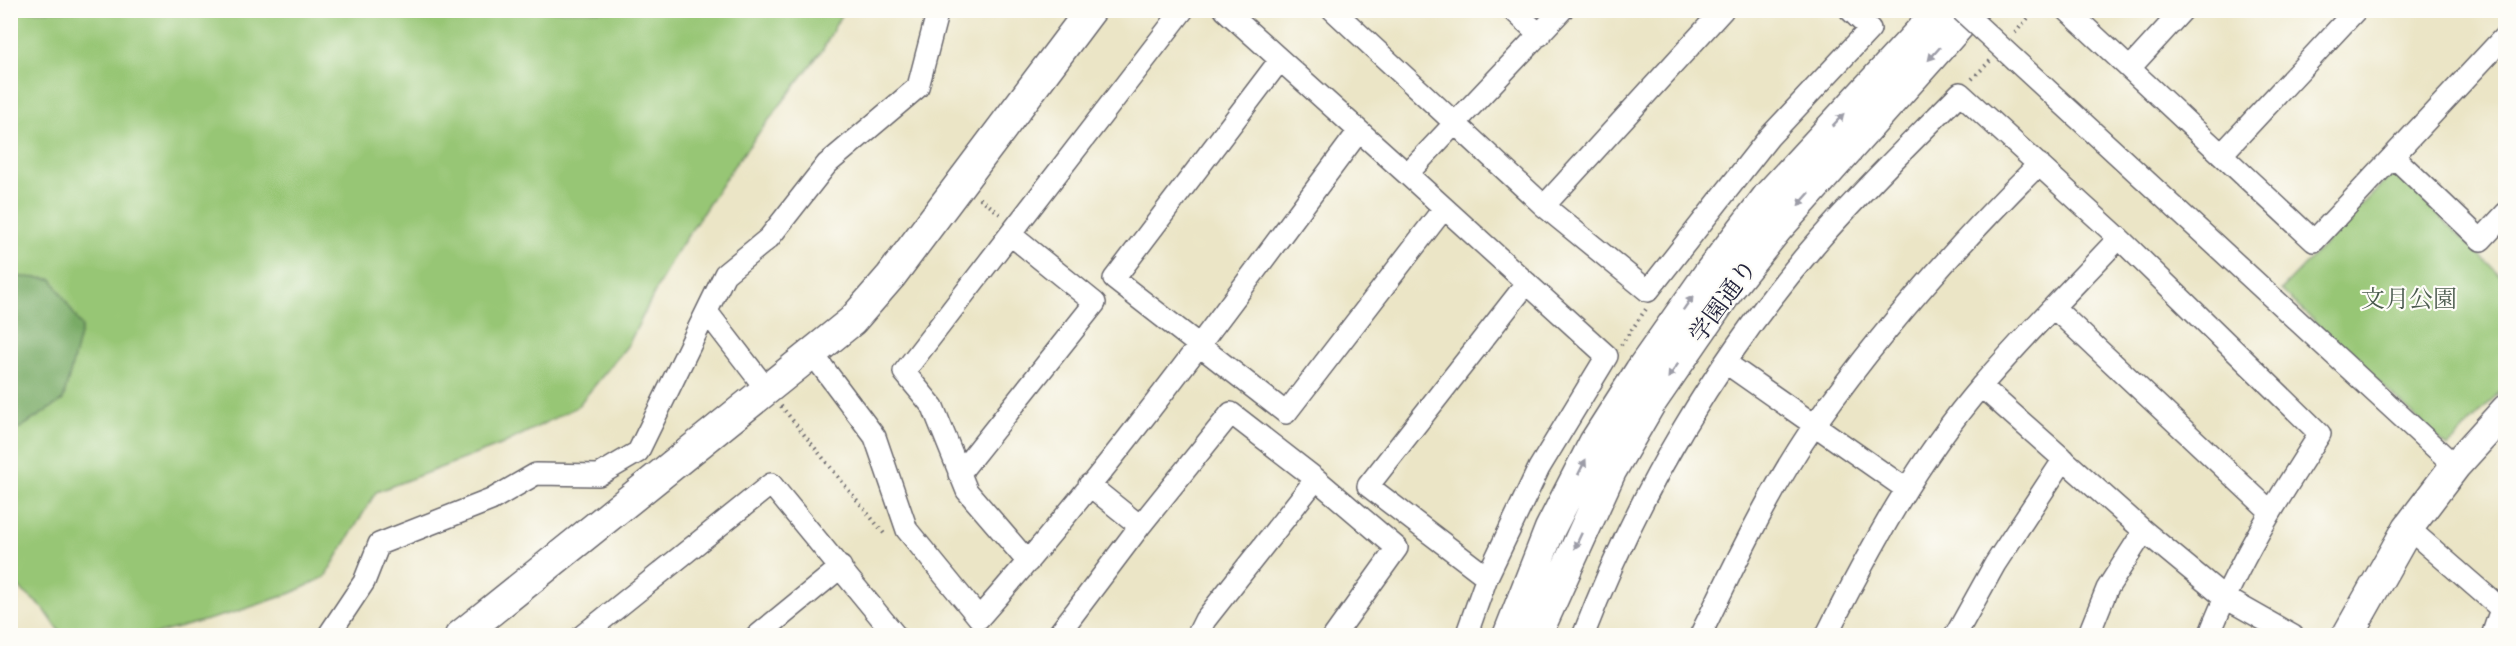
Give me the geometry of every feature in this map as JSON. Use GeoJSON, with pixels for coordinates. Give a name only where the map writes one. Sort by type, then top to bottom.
{"type":"FeatureCollection","features":[{"type":"Feature","properties":{"kind":"street"},"geometry":{"type":"LineString","coordinates":[[328,636],[364,582],[379,544],[491,500],[536,474],[599,475],[638,452],[725,274],[769,238],[827,164],[918,87],[938,10]]}},
{"type":"Feature","properties":{"kind":"street"},"geometry":{"type":"LineString","coordinates":[[459,636],[852,321],[891,276],[1091,10]]}},
{"type":"Feature","properties":{"kind":"street"},"geometry":{"type":"LineString","coordinates":[[1028,562],[967,491],[933,407],[904,372],[1183,10]]}},
{"type":"Feature","properties":{"kind":"street"},"geometry":{"type":"LineString","coordinates":[[1225,10],[1607,356],[1539,468],[1487,577],[1466,636]]}},
{"type":"Feature","properties":{"kind":"street"},"geometry":{"type":"LineString","coordinates":[[1333,10],[1544,206],[1648,291],[1769,137],[1870,29],[1850,10]]}},
{"type":"Feature","properties":{"kind":"street"},"geometry":{"type":"LineString","coordinates":[[1513,10],[1540,35]]}},
{"type":"Feature","properties":{"kind":"street"},"geometry":{"type":"LineString","coordinates":[[1407,174],[1562,10]]}},
{"type":"Feature","properties":{"kind":"street"},"geometry":{"type":"LineString","coordinates":[[1544,206],[1723,10]]}},
{"type":"Feature","properties":{"kind":"street","name":"学園通り"},"geometry":{"type":"LineString","coordinates":[[1508,636],[1550,529],[1594,444],[1640,371],[1709,273],[1768,196],[1940,10]]}},
{"type":"Feature","properties":{"kind":"street"},"geometry":{"type":"LineString","coordinates":[[1961,10],[2455,466]]}},
{"type":"Feature","properties":{"kind":"street","name":"学園通り"},"geometry":{"type":"LineString","coordinates":[[1536,636],[1611,471],[1650,404],[1724,297],[1778,228],[1973,10]]}},
{"type":"Feature","properties":{"kind":"street"},"geometry":{"type":"LineString","coordinates":[[2067,10],[2314,241],[2505,35]]}},
{"type":"Feature","properties":{"kind":"street"},"geometry":{"type":"LineString","coordinates":[[2130,68],[2183,10]]}},
{"type":"Feature","properties":{"kind":"street"},"geometry":{"type":"LineString","coordinates":[[2222,154],[2356,10]]}},
{"type":"Feature","properties":{"kind":"street"},"geometry":{"type":"LineString","coordinates":[[1280,60],[1114,279],[1286,413],[1444,208]]}},
{"type":"Feature","properties":{"kind":"street"},"geometry":{"type":"LineString","coordinates":[[1583,636],[1606,576],[1642,504],[1691,417],[1726,363],[1817,242],[1868,186],[1960,93],[2119,238],[2320,434],[2270,511],[2224,597],[2209,636]]}},
{"type":"Feature","properties":{"kind":"street"},"geometry":{"type":"LineString","coordinates":[[812,353],[875,437],[907,530],[979,618],[1028,562],[1200,344],[1359,131]]}},
{"type":"Feature","properties":{"kind":"street"},"geometry":{"type":"LineString","coordinates":[[2393,156],[2481,240],[2505,213]]}},
{"type":"Feature","properties":{"kind":"street"},"geometry":{"type":"LineString","coordinates":[[1700,636],[1753,530],[1815,425],[1879,339],[1927,282],[1978,224],[2039,164]]}},
{"type":"Feature","properties":{"kind":"street"},"geometry":{"type":"LineString","coordinates":[[959,474],[1095,303],[1011,235]]}},
{"type":"Feature","properties":{"kind":"street"},"geometry":{"type":"LineString","coordinates":[[1826,636],[1852,584],[1906,489],[1981,386],[2119,238]]}},
{"type":"Feature","properties":{"kind":"street"},"geometry":{"type":"LineString","coordinates":[[1487,577],[1368,486],[1527,283]]}},
{"type":"Feature","properties":{"kind":"street"},"geometry":{"type":"LineString","coordinates":[[2054,308],[2270,511]]}},
{"type":"Feature","properties":{"kind":"street"},"geometry":{"type":"LineString","coordinates":[[707,312],[767,390]]}},
{"type":"Feature","properties":{"kind":"street"},"geometry":{"type":"LineString","coordinates":[[1726,363],[1906,489]]}},
{"type":"Feature","properties":{"kind":"street"},"geometry":{"type":"LineString","coordinates":[[1981,386],[2144,531],[2224,597],[2293,636]]}},
{"type":"Feature","properties":{"kind":"street"},"geometry":{"type":"LineString","coordinates":[[1057,636],[1140,526],[1231,413],[1316,479],[1397,548],[1334,636]]}},
{"type":"Feature","properties":{"kind":"street"},"geometry":{"type":"LineString","coordinates":[[2347,636],[2408,528],[2455,466],[2504,415]]}},
{"type":"Feature","properties":{"kind":"street"},"geometry":{"type":"LineString","coordinates":[[1955,636],[1995,564],[2064,459]]}},
{"type":"Feature","properties":{"kind":"street"},"geometry":{"type":"LineString","coordinates":[[1197,636],[1205,620],[1316,479]]}},
{"type":"Feature","properties":{"kind":"street"},"geometry":{"type":"LineString","coordinates":[[582,636],[771,484],[896,636]]}},
{"type":"Feature","properties":{"kind":"street"},"geometry":{"type":"LineString","coordinates":[[1089,485],[1140,526]]}},
{"type":"Feature","properties":{"kind":"street"},"geometry":{"type":"LineString","coordinates":[[2408,528],[2504,611],[2492,636]]}},
{"type":"Feature","properties":{"kind":"street"},"geometry":{"type":"LineString","coordinates":[[2088,636],[2107,589],[2144,531]]}},
{"type":"Feature","properties":{"kind":"street"},"geometry":{"type":"LineString","coordinates":[[757,636],[841,567]]}},
{"type":"Feature","properties":{"kind":"path"},"geometry":{"type":"LineString","coordinates":[[1607,356],[1613,358],[1646,308],[1648,291]]}},
{"type":"Feature","properties":{"kind":"path"},"geometry":{"type":"LineString","coordinates":[[767,390],[888,538]]}},
{"type":"Feature","properties":{"kind":"green space"},"geometry":{"type":"Polygon","coordinates":[[[10,11],[843,11],[823,49],[733,167],[671,261],[628,345],[577,407],[503,444],[376,492],[325,577],[292,593],[236,612],[149,636],[62,635],[44,609],[11,581],[10,11]]]}},
{"type":"Feature","properties":{"kind":"green space","name":"文月公園"},"geometry":{"type":"Polygon","coordinates":[[[2394,172],[2505,280],[2505,386],[2448,447],[2281,290],[2394,172]]]}},
{"type":"Feature","properties":{"kind":"green space"},"geometry":{"type":"Polygon","coordinates":[[[11,276],[52,279],[82,327],[63,400],[11,434],[11,276]]]}}]}
